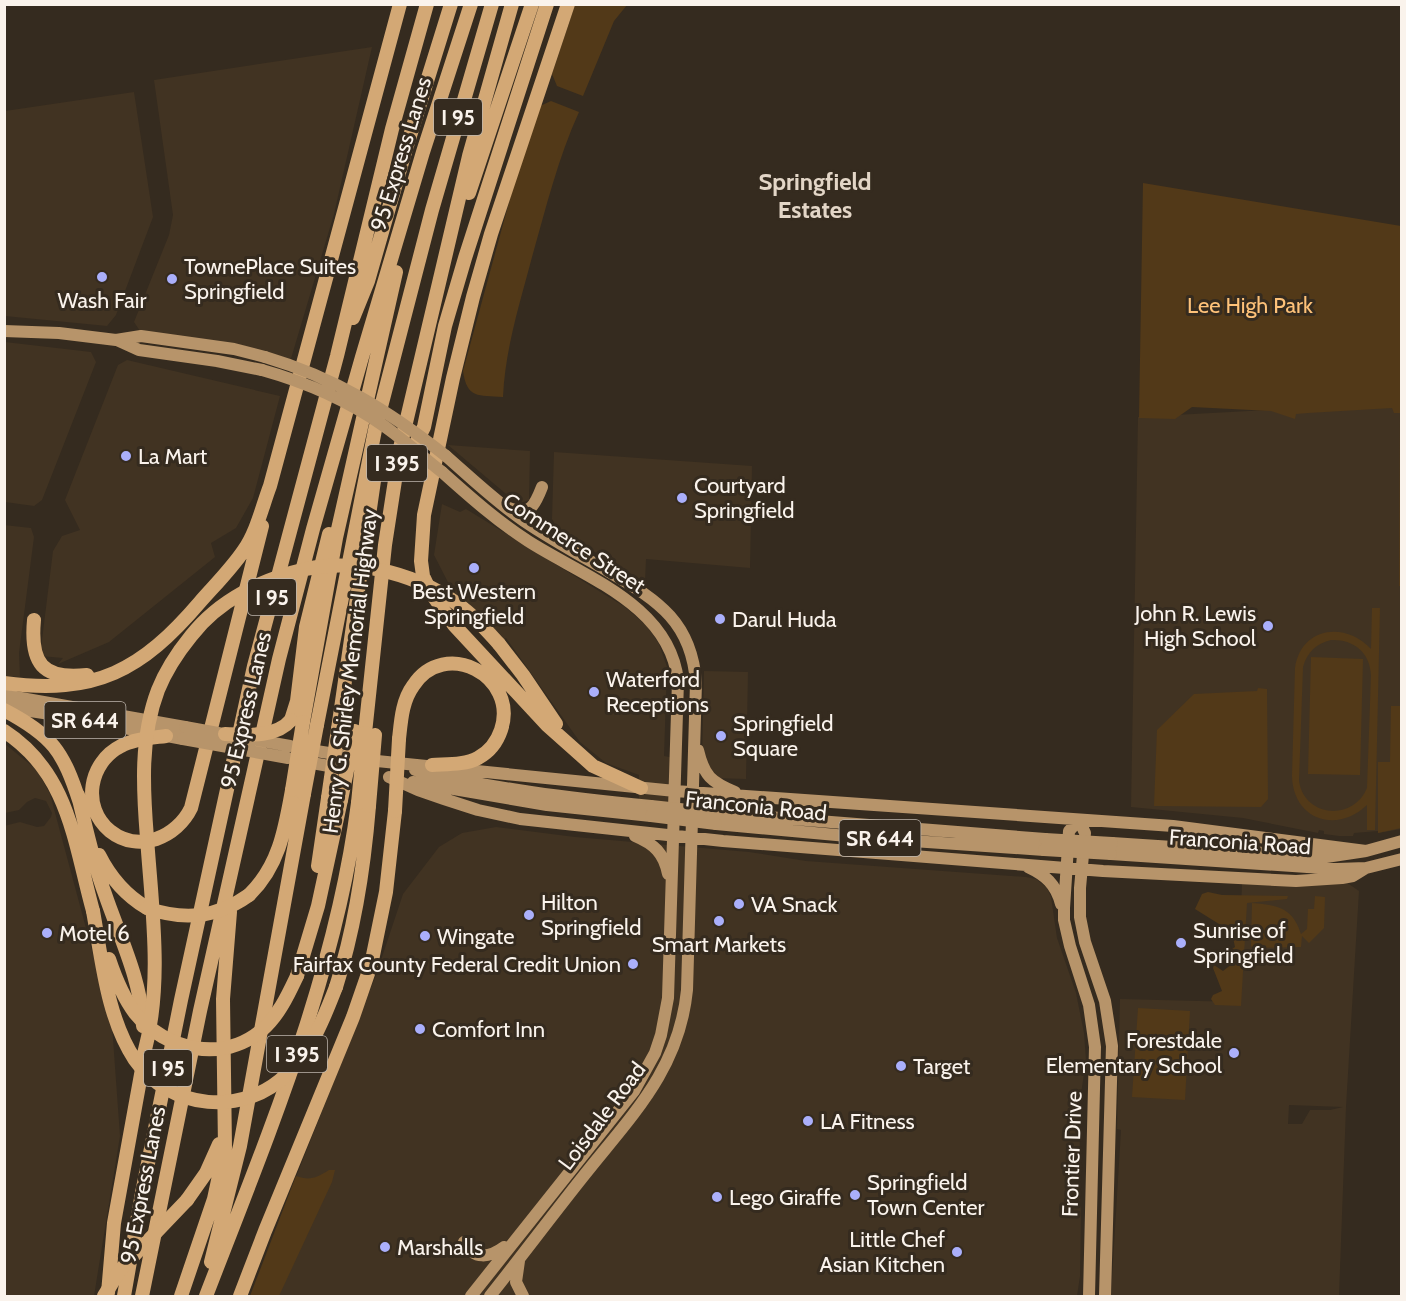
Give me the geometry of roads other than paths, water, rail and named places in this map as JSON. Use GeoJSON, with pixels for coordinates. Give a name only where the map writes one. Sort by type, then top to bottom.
{"type":"FeatureCollection","features":[{"type":"Feature","properties":{"kind":"highway"},"geometry":{"type":"LineString","coordinates":[[166,736],[129,742],[119,746],[96,769],[92,784],[96,809],[105,826],[118,836],[144,841],[163,837],[181,825],[191,808],[262,530],[270,486],[400,4]]}},
{"type":"Feature","properties":{"kind":"highway"},"geometry":{"type":"LineString","coordinates":[[337,356],[394,119],[427,4]]}},
{"type":"Feature","properties":{"kind":"highway","name":"I 95"},"geometry":{"type":"LineString","coordinates":[[124,1296],[142,1193],[179,1011],[252,675],[337,356],[368,281],[451,4]]}},
{"type":"Feature","properties":{"kind":"highway","name":"95 Express Lanes"},"geometry":{"type":"LineString","coordinates":[[142,1296],[179,1112],[279,658],[313,529],[423,152],[471,4]]}},
{"type":"Feature","properties":{"kind":"highway","name":"I 95"},"geometry":{"type":"LineString","coordinates":[[205,1296],[240,1146],[298,792],[304,722],[397,340],[492,4]]}},
{"type":"Feature","properties":{"kind":"highway","name":"Henry G. Shirley Memorial Highway"},"geometry":{"type":"LineString","coordinates":[[205,1296],[270,1128],[317,994],[344,888],[363,804],[365,733],[396,471],[415,379],[446,260],[469,156],[512,4]]}},
{"type":"Feature","properties":{"kind":"highway"},"geometry":{"type":"LineString","coordinates":[[446,260],[532,4]]}},
{"type":"Feature","properties":{"kind":"highway"},"geometry":{"type":"LineString","coordinates":[[413,449],[421,436],[455,291],[547,4]]}},
{"type":"Feature","properties":{"kind":"highway"},"geometry":{"type":"LineString","coordinates":[[568,4],[480,268],[453,378],[424,515],[421,544],[423,576],[441,608],[454,625],[512,688],[566,741],[593,766],[641,788]]}},
{"type":"Feature","properties":{"kind":"highway"},"geometry":{"type":"LineString","coordinates":[[225,734],[252,735],[273,732],[304,722],[297,701],[306,627],[316,580],[355,449],[423,152]]}},
{"type":"Feature","properties":{"kind":"highway"},"geometry":{"type":"LineString","coordinates":[[4,730],[33,753],[49,774],[62,799],[93,911],[113,970],[130,1006],[156,1033],[177,1045],[188,1048],[210,1049],[233,1045],[252,1037],[261,1030],[276,1015],[297,976],[318,906],[335,799],[338,729],[374,478],[397,340]]}},
{"type":"Feature","properties":{"kind":"highway"},"geometry":{"type":"LineString","coordinates":[[4,683],[34,686],[73,685],[89,682],[119,672],[168,639],[244,550],[270,486]]}},
{"type":"Feature","properties":{"kind":"highway"},"geometry":{"type":"LineString","coordinates":[[106,1296],[114,1223],[144,1054],[153,1016],[155,970],[144,788],[147,738],[158,689],[176,656],[196,629],[233,598],[269,580],[311,568],[353,567],[395,574],[424,584],[464,608],[499,644],[523,675],[566,741]]}},
{"type":"Feature","properties":{"kind":"highway"},"geometry":{"type":"LineString","coordinates":[[34,620],[33,648],[39,664],[44,669],[54,674],[75,676],[119,672]]}},
{"type":"Feature","properties":{"kind":"highway"},"geometry":{"type":"LineString","coordinates":[[335,799],[365,733],[378,689],[375,643]]}},
{"type":"Feature","properties":{"kind":"highway"},"geometry":{"type":"LineString","coordinates":[[240,1296],[353,1017],[371,965],[386,892],[395,811],[399,739],[408,694],[413,684],[429,670],[439,666],[459,664],[470,666],[487,676],[499,692],[504,720],[497,739],[484,754],[471,761],[432,765]]}},
{"type":"Feature","properties":{"kind":"highway"},"geometry":{"type":"LineString","coordinates":[[4,709],[48,738],[65,763],[106,869],[128,894],[147,908],[171,915],[195,916],[220,911],[249,895],[264,880],[275,860],[298,792]]}},
{"type":"Feature","properties":{"kind":"highway"},"geometry":{"type":"LineString","coordinates":[[78,795],[101,884],[135,976],[141,1003],[144,1054]]}},
{"type":"Feature","properties":{"kind":"highway"},"geometry":{"type":"LineString","coordinates":[[93,911],[114,1013],[128,1046],[140,1065],[163,1087],[186,1098],[206,1102],[228,1102],[252,1097],[287,1075],[304,1053],[320,1026],[336,987],[358,903],[363,804]]}},
{"type":"Feature","properties":{"kind":"highway"},"geometry":{"type":"LineString","coordinates":[[181,1296],[218,1182],[225,1148],[223,977],[240,832]]}},
{"type":"Feature","properties":{"kind":"highway"},"geometry":{"type":"LineString","coordinates":[[106,1296],[120,1270],[199,1185],[212,1163],[222,1134],[225,1116]]}},
{"type":"Feature","properties":{"kind":"highway"},"geometry":{"type":"LineString","coordinates":[[148,1296],[152,1246]]}},
{"type":"Feature","properties":{"kind":"main road","name":"Commerce Street"},"geometry":{"type":"LineString","coordinates":[[4,331],[59,333],[116,340],[141,336],[234,349],[304,369],[375,405],[421,436],[500,504],[532,527],[648,595],[669,614],[684,634],[694,659],[696,683],[692,793]]}},
{"type":"Feature","properties":{"kind":"main road","name":"Commerce Street"},"geometry":{"type":"LineString","coordinates":[[116,340],[139,350],[262,370],[299,382],[342,401],[383,426],[413,449],[498,521],[528,542],[637,608],[655,625],[671,653],[677,671],[674,836]]}},
{"type":"Feature","properties":{"kind":"main road"},"geometry":{"type":"LineString","coordinates":[[500,504],[516,511],[525,511],[535,503],[542,487]]}},
{"type":"Feature","properties":{"kind":"main road","name":"SR 644"},"geometry":{"type":"LineString","coordinates":[[4,695],[184,733],[225,734]]}},
{"type":"Feature","properties":{"kind":"main road","name":"SR 644"},"geometry":{"type":"LineString","coordinates":[[4,709],[50,714],[166,736],[184,733]]}},
{"type":"Feature","properties":{"kind":"main road","name":"Franconia Road"},"geometry":{"type":"LineString","coordinates":[[184,733],[289,752],[432,765],[560,781],[692,793],[1205,829],[1366,851]]}},
{"type":"Feature","properties":{"kind":"main road","name":"Franconia Road"},"geometry":{"type":"LineString","coordinates":[[225,734],[389,777],[509,799],[1314,868],[1366,868],[1401,859]]}},
{"type":"Feature","properties":{"kind":"main road"},"geometry":{"type":"LineString","coordinates":[[695,737],[706,774],[717,783],[747,796]]}},
{"type":"Feature","properties":{"kind":"main road","name":"Franconia Road"},"geometry":{"type":"LineString","coordinates":[[377,761],[460,781],[651,811]]}},
{"type":"Feature","properties":{"kind":"main road"},"geometry":{"type":"LineString","coordinates":[[389,777],[418,790],[478,810],[507,817],[622,831],[647,841],[659,850],[668,871],[670,899]]}},
{"type":"Feature","properties":{"kind":"main road","name":"Loisdale Road"},"geometry":{"type":"LineString","coordinates":[[490,1296],[653,1088],[676,1044],[683,1021],[687,990],[692,793]]}},
{"type":"Feature","properties":{"kind":"main road","name":"Frontier Drive"},"geometry":{"type":"LineString","coordinates":[[1089,1296],[1095,1047],[1089,1005],[1064,920],[1069,831],[1078,820],[1085,834],[1080,917],[1085,942],[1105,1001],[1112,1046],[1106,1296]]}},
{"type":"Feature","properties":{"kind":"main road","name":"Franconia Road"},"geometry":{"type":"LineString","coordinates":[[622,831],[1066,868],[1296,881],[1353,876],[1366,868]]}},
{"type":"Feature","properties":{"kind":"main road","name":"Loisdale Road"},"geometry":{"type":"LineString","coordinates":[[471,1296],[623,1106],[651,1064],[661,1035],[668,998],[674,836]]}},
{"type":"Feature","properties":{"kind":"main road","name":"Franconia Road"},"geometry":{"type":"LineString","coordinates":[[1111,849],[1309,857],[1366,851],[1401,841]]}},
{"type":"Feature","properties":{"kind":"main road"},"geometry":{"type":"LineString","coordinates":[[1021,864],[1043,875],[1052,883],[1059,894],[1064,920]]}},
{"type":"Feature","properties":{"kind":"main road"},"geometry":{"type":"LineString","coordinates":[[464,1242],[475,1254],[486,1256],[498,1252],[513,1242]]}},
{"type":"Feature","properties":{"kind":"main road"},"geometry":{"type":"LineString","coordinates":[[523,1296],[518,1288],[516,1276],[524,1251]]}},
{"type":"Feature","properties":{"kind":"place","name":"Wash Fair"},"geometry":{"type":"Point","coordinates":[102,277]}},
{"type":"Feature","properties":{"kind":"place","name":"TownePlace Suites Springfield"},"geometry":{"type":"Point","coordinates":[172,279]}},
{"type":"Feature","properties":{"kind":"place","name":"La Mart"},"geometry":{"type":"Point","coordinates":[126,456]}},
{"type":"Feature","properties":{"kind":"place","name":"Courtyard Springfield"},"geometry":{"type":"Point","coordinates":[682,498]}},
{"type":"Feature","properties":{"kind":"place","name":"Best Western Springfield"},"geometry":{"type":"Point","coordinates":[474,568]}},
{"type":"Feature","properties":{"kind":"place","name":"Darul Huda"},"geometry":{"type":"Point","coordinates":[720,619]}},
{"type":"Feature","properties":{"kind":"place","name":"John R. Lewis High School"},"geometry":{"type":"Point","coordinates":[1268,626]}},
{"type":"Feature","properties":{"kind":"place","name":"Waterford Receptions"},"geometry":{"type":"Point","coordinates":[594,692]}},
{"type":"Feature","properties":{"kind":"place","name":"Springfield Square"},"geometry":{"type":"Point","coordinates":[721,736]}},
{"type":"Feature","properties":{"kind":"place","name":"VA Snack"},"geometry":{"type":"Point","coordinates":[739,904]}},
{"type":"Feature","properties":{"kind":"place","name":"Hilton Springfield"},"geometry":{"type":"Point","coordinates":[529,915]}},
{"type":"Feature","properties":{"kind":"place","name":"Smart Markets"},"geometry":{"type":"Point","coordinates":[719,921]}},
{"type":"Feature","properties":{"kind":"place","name":"Motel 6"},"geometry":{"type":"Point","coordinates":[47,933]}},
{"type":"Feature","properties":{"kind":"place","name":"Wingate"},"geometry":{"type":"Point","coordinates":[425,936]}},
{"type":"Feature","properties":{"kind":"place","name":"Sunrise of Springfield"},"geometry":{"type":"Point","coordinates":[1181,943]}},
{"type":"Feature","properties":{"kind":"place","name":"Fairfax County Federal Credit Union"},"geometry":{"type":"Point","coordinates":[633,964]}},
{"type":"Feature","properties":{"kind":"place","name":"Comfort Inn"},"geometry":{"type":"Point","coordinates":[420,1029]}},
{"type":"Feature","properties":{"kind":"place","name":"Forestdale Elementary School"},"geometry":{"type":"Point","coordinates":[1234,1053]}},
{"type":"Feature","properties":{"kind":"place","name":"Target"},"geometry":{"type":"Point","coordinates":[901,1066]}},
{"type":"Feature","properties":{"kind":"place","name":"LA Fitness"},"geometry":{"type":"Point","coordinates":[808,1121]}},
{"type":"Feature","properties":{"kind":"place","name":"Springfield Town Center"},"geometry":{"type":"Point","coordinates":[855,1195]}},
{"type":"Feature","properties":{"kind":"place","name":"Lego Giraffe"},"geometry":{"type":"Point","coordinates":[717,1197]}},
{"type":"Feature","properties":{"kind":"place","name":"Marshalls"},"geometry":{"type":"Point","coordinates":[385,1247]}},
{"type":"Feature","properties":{"kind":"place","name":"Little Chef Asian Kitchen"},"geometry":{"type":"Point","coordinates":[957,1252]}},
{"type":"Feature","properties":{"kind":"district","name":"Springfield Estates"},"geometry":{"type":"Point","coordinates":[815,195]}},
{"type":"Feature","properties":{"kind":"park label","name":"Lee High Park"},"geometry":{"type":"Point","coordinates":[1250,305]}}]}
